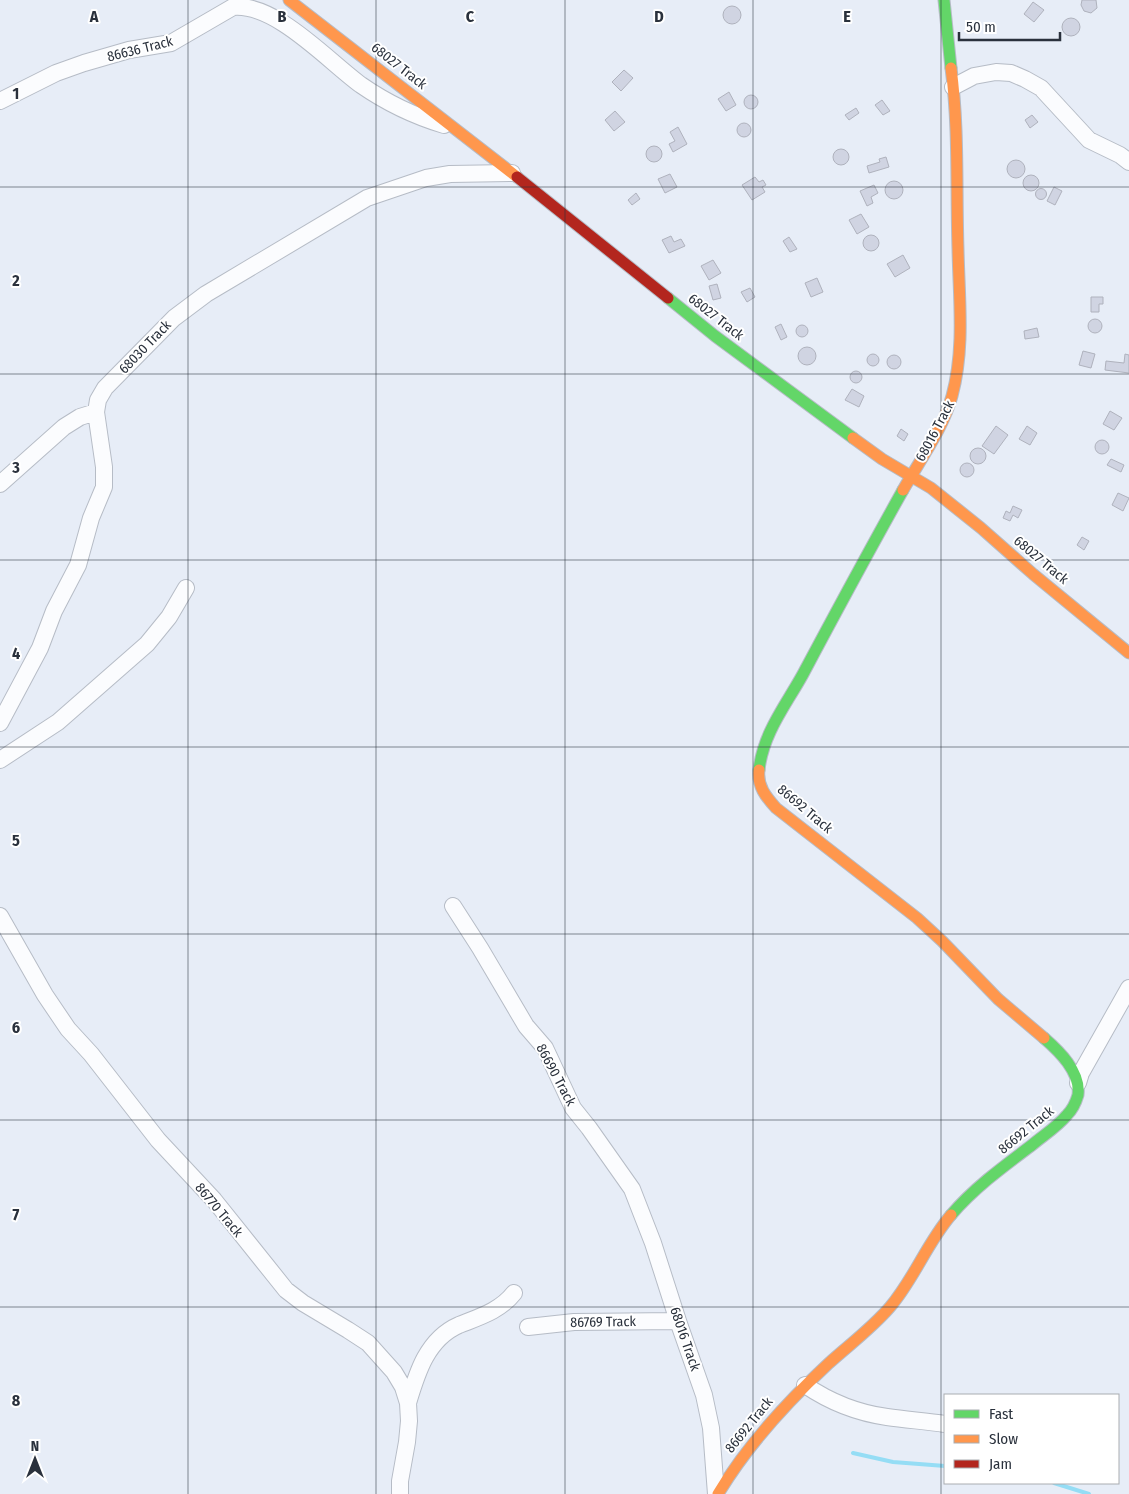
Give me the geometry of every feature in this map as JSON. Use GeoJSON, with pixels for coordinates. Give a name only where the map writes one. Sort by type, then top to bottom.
{"type":"FeatureCollection","features":[{"type":"Feature","properties":{"kind":"street","name":"68027 Track"},"geometry":{"type":"LineString","coordinates":[[289,0],[512,173],[715,336],[882,459],[931,488],[1129,653]]}},
{"type":"Feature","properties":{"kind":"street","name":"68016 Track"},"geometry":{"type":"LineString","coordinates":[[762,792],[758,774],[764,743],[772,726],[803,675],[944,418],[952,399],[962,347],[958,249],[957,147],[944,0]]}},
{"type":"Feature","properties":{"kind":"street","name":"86636 Track"},"geometry":{"type":"LineString","coordinates":[[0,101],[56,73],[84,63],[129,50],[172,43],[233,7],[243,6],[253,8],[268,15],[292,30],[362,86],[395,107],[454,128]]}},
{"type":"Feature","properties":{"kind":"street"},"geometry":{"type":"LineString","coordinates":[[953,87],[974,76],[996,72],[1011,73],[1040,88],[1089,140],[1120,155],[1129,162]]}},
{"type":"Feature","properties":{"kind":"street","name":"68030 Track"},"geometry":{"type":"LineString","coordinates":[[0,723],[40,648],[54,611],[74,572],[91,518],[104,486],[104,467],[96,412],[98,400],[105,388],[174,318],[206,294],[345,210],[368,198],[426,178],[450,174],[512,173]]}},
{"type":"Feature","properties":{"kind":"street"},"geometry":{"type":"LineString","coordinates":[[0,484],[64,427],[80,417],[96,412]]}},
{"type":"Feature","properties":{"kind":"street"},"geometry":{"type":"LineString","coordinates":[[0,760],[58,722],[147,644],[168,617],[186,588]]}},
{"type":"Feature","properties":{"kind":"street","name":"86692 Track"},"geometry":{"type":"LineString","coordinates":[[717,1494],[760,1433],[781,1409],[888,1309],[911,1279],[942,1226],[954,1212],[984,1183],[1058,1124],[1070,1112],[1078,1093],[1078,1083],[1070,1066],[1055,1048],[995,997],[936,935],[882,888],[790,818],[762,792]]}},
{"type":"Feature","properties":{"kind":"street","name":"86690 Track"},"geometry":{"type":"LineString","coordinates":[[453,906],[526,1026],[544,1048],[573,1108],[632,1189]]}},
{"type":"Feature","properties":{"kind":"street","name":"86770 Track"},"geometry":{"type":"LineString","coordinates":[[0,916],[54,1008],[158,1140],[214,1200],[286,1290],[302,1303],[368,1343],[384,1358],[394,1372],[403,1387],[408,1403],[409,1421],[400,1481],[400,1494]]}},
{"type":"Feature","properties":{"kind":"street"},"geometry":{"type":"LineString","coordinates":[[1078,1083],[1081,1074],[1129,988]]}},
{"type":"Feature","properties":{"kind":"street","name":"68016 Track"},"geometry":{"type":"LineString","coordinates":[[632,1189],[653,1243],[708,1411],[717,1494]]}},
{"type":"Feature","properties":{"kind":"street"},"geometry":{"type":"LineString","coordinates":[[408,1403],[424,1359],[443,1334],[457,1326],[482,1317],[508,1301],[514,1293]]}},
{"type":"Feature","properties":{"kind":"street","name":"86769 Track"},"geometry":{"type":"LineString","coordinates":[[528,1327],[574,1322],[678,1321]]}},
{"type":"Feature","properties":{"kind":"street"},"geometry":{"type":"LineString","coordinates":[[805,1385],[820,1396],[837,1404],[860,1411],[886,1417],[944,1424]]}},
{"type":"Feature","properties":{"kind":"building"},"geometry":{"type":"Polygon","coordinates":[[[1082,0],[1096,0],[1097,8],[1091,13],[1084,11],[1081,5],[1082,0]]]}},
{"type":"Feature","properties":{"kind":"building"},"geometry":{"type":"Polygon","coordinates":[[[1033,2],[1044,10],[1034,22],[1024,14],[1033,2]]]}},
{"type":"Feature","properties":{"kind":"building"},"geometry":{"type":"Polygon","coordinates":[[[728,6],[736,6],[741,11],[739,22],[728,24],[723,19],[723,11],[728,6]]]}},
{"type":"Feature","properties":{"kind":"building"},"geometry":{"type":"Polygon","coordinates":[[[1071,18],[1077,21],[1080,27],[1077,33],[1071,36],[1065,33],[1062,27],[1065,21],[1071,18]]]}},
{"type":"Feature","properties":{"kind":"building"},"geometry":{"type":"Polygon","coordinates":[[[624,70],[633,78],[621,91],[612,82],[624,70]]]}},
{"type":"Feature","properties":{"kind":"building"},"geometry":{"type":"Polygon","coordinates":[[[729,92],[736,105],[726,111],[718,99],[729,92]]]}},
{"type":"Feature","properties":{"kind":"building"},"geometry":{"type":"Polygon","coordinates":[[[748,95],[754,95],[758,102],[754,109],[748,109],[744,105],[744,99],[748,95]]]}},
{"type":"Feature","properties":{"kind":"building"},"geometry":{"type":"Polygon","coordinates":[[[882,100],[890,111],[883,115],[875,105],[882,100]]]}},
{"type":"Feature","properties":{"kind":"building"},"geometry":{"type":"Polygon","coordinates":[[[856,108],[859,113],[849,120],[845,115],[856,108]]]}},
{"type":"Feature","properties":{"kind":"building"},"geometry":{"type":"Polygon","coordinates":[[[615,111],[625,122],[614,131],[605,120],[615,111]]]}},
{"type":"Feature","properties":{"kind":"building"},"geometry":{"type":"Polygon","coordinates":[[[1032,115],[1038,122],[1030,128],[1025,120],[1032,115]]]}},
{"type":"Feature","properties":{"kind":"building"},"geometry":{"type":"Polygon","coordinates":[[[744,123],[749,125],[751,130],[749,135],[744,137],[739,135],[737,130],[739,125],[744,123]]]}},
{"type":"Feature","properties":{"kind":"building"},"geometry":{"type":"Polygon","coordinates":[[[678,127],[687,144],[673,152],[669,144],[675,141],[670,132],[678,127]]]}},
{"type":"Feature","properties":{"kind":"building"},"geometry":{"type":"Polygon","coordinates":[[[654,146],[662,154],[654,162],[646,154],[654,146]]]}},
{"type":"Feature","properties":{"kind":"building"},"geometry":{"type":"Polygon","coordinates":[[[841,149],[849,157],[841,165],[833,157],[841,149]]]}},
{"type":"Feature","properties":{"kind":"building"},"geometry":{"type":"Polygon","coordinates":[[[886,157],[889,167],[869,173],[867,166],[880,162],[879,159],[886,157]]]}},
{"type":"Feature","properties":{"kind":"building"},"geometry":{"type":"Polygon","coordinates":[[[1016,160],[1024,165],[1025,169],[1020,177],[1016,178],[1008,173],[1007,169],[1012,161],[1016,160]]]}},
{"type":"Feature","properties":{"kind":"building"},"geometry":{"type":"Polygon","coordinates":[[[670,174],[677,187],[665,193],[658,179],[670,174]]]}},
{"type":"Feature","properties":{"kind":"building"},"geometry":{"type":"Polygon","coordinates":[[[1031,175],[1039,183],[1031,191],[1023,183],[1031,175]]]}},
{"type":"Feature","properties":{"kind":"building"},"geometry":{"type":"Polygon","coordinates":[[[755,177],[759,182],[763,180],[766,185],[762,187],[765,192],[752,200],[742,185],[755,177]]]}},
{"type":"Feature","properties":{"kind":"building"},"geometry":{"type":"Polygon","coordinates":[[[894,181],[900,184],[903,190],[900,196],[894,199],[888,196],[885,190],[888,184],[894,181]]]}},
{"type":"Feature","properties":{"kind":"building"},"geometry":{"type":"Polygon","coordinates":[[[874,185],[878,193],[871,197],[873,203],[867,206],[860,191],[874,185]]]}},
{"type":"Feature","properties":{"kind":"building"},"geometry":{"type":"Polygon","coordinates":[[[1054,187],[1062,191],[1055,205],[1047,201],[1054,187]]]}},
{"type":"Feature","properties":{"kind":"building"},"geometry":{"type":"Polygon","coordinates":[[[1039,189],[1043,189],[1046,194],[1045,198],[1039,199],[1036,196],[1036,192],[1039,189]]]}},
{"type":"Feature","properties":{"kind":"building"},"geometry":{"type":"Polygon","coordinates":[[[636,193],[640,199],[632,205],[628,200],[636,193]]]}},
{"type":"Feature","properties":{"kind":"building"},"geometry":{"type":"Polygon","coordinates":[[[861,214],[869,227],[857,234],[849,220],[861,214]]]}},
{"type":"Feature","properties":{"kind":"building"},"geometry":{"type":"Polygon","coordinates":[[[871,235],[877,237],[879,243],[877,249],[871,251],[865,249],[863,243],[865,237],[871,235]]]}},
{"type":"Feature","properties":{"kind":"building"},"geometry":{"type":"Polygon","coordinates":[[[671,236],[674,242],[681,239],[685,246],[669,253],[662,240],[671,236]]]}},
{"type":"Feature","properties":{"kind":"building"},"geometry":{"type":"Polygon","coordinates":[[[789,237],[797,249],[790,252],[783,241],[789,237]]]}},
{"type":"Feature","properties":{"kind":"building"},"geometry":{"type":"Polygon","coordinates":[[[903,255],[910,268],[895,277],[887,264],[903,255]]]}},
{"type":"Feature","properties":{"kind":"building"},"geometry":{"type":"Polygon","coordinates":[[[713,260],[721,273],[709,280],[701,266],[713,260]]]}},
{"type":"Feature","properties":{"kind":"building"},"geometry":{"type":"Polygon","coordinates":[[[817,278],[823,292],[811,297],[805,283],[817,278]]]}},
{"type":"Feature","properties":{"kind":"building"},"geometry":{"type":"Polygon","coordinates":[[[717,284],[721,298],[713,300],[709,286],[717,284]]]}},
{"type":"Feature","properties":{"kind":"building"},"geometry":{"type":"Polygon","coordinates":[[[750,288],[755,297],[747,302],[741,292],[750,288]]]}},
{"type":"Feature","properties":{"kind":"building"},"geometry":{"type":"Polygon","coordinates":[[[1091,297],[1103,297],[1103,304],[1099,304],[1099,312],[1091,312],[1091,297]]]}},
{"type":"Feature","properties":{"kind":"building"},"geometry":{"type":"Polygon","coordinates":[[[1092,319],[1098,319],[1102,326],[1098,333],[1092,333],[1088,329],[1088,323],[1092,319]]]}},
{"type":"Feature","properties":{"kind":"building"},"geometry":{"type":"Polygon","coordinates":[[[781,324],[787,337],[781,340],[775,327],[781,324]]]}},
{"type":"Feature","properties":{"kind":"building"},"geometry":{"type":"Polygon","coordinates":[[[800,325],[804,325],[808,331],[804,337],[800,337],[796,333],[796,329],[800,325]]]}},
{"type":"Feature","properties":{"kind":"building"},"geometry":{"type":"Polygon","coordinates":[[[1037,328],[1039,337],[1025,339],[1024,331],[1037,328]]]}},
{"type":"Feature","properties":{"kind":"building"},"geometry":{"type":"Polygon","coordinates":[[[807,347],[813,350],[816,356],[813,362],[807,365],[801,362],[798,356],[801,350],[807,347]]]}},
{"type":"Feature","properties":{"kind":"building"},"geometry":{"type":"Polygon","coordinates":[[[1083,351],[1095,354],[1091,368],[1079,365],[1083,351]]]}},
{"type":"Feature","properties":{"kind":"building"},"geometry":{"type":"Polygon","coordinates":[[[873,354],[879,360],[873,366],[867,360],[873,354]]]}},
{"type":"Feature","properties":{"kind":"building"},"geometry":{"type":"Polygon","coordinates":[[[1125,354],[1129,355],[1129,373],[1105,370],[1106,361],[1124,363],[1125,354]]]}},
{"type":"Feature","properties":{"kind":"building"},"geometry":{"type":"Polygon","coordinates":[[[894,355],[899,357],[901,362],[899,367],[894,369],[889,367],[887,362],[889,357],[894,355]]]}},
{"type":"Feature","properties":{"kind":"building"},"geometry":{"type":"Polygon","coordinates":[[[854,371],[858,371],[862,377],[858,383],[854,383],[850,379],[850,375],[854,371]]]}},
{"type":"Feature","properties":{"kind":"building"},"geometry":{"type":"Polygon","coordinates":[[[852,389],[864,396],[859,407],[845,400],[852,389]]]}},
{"type":"Feature","properties":{"kind":"building"},"geometry":{"type":"Polygon","coordinates":[[[1110,411],[1122,418],[1114,430],[1103,424],[1110,411]]]}},
{"type":"Feature","properties":{"kind":"building"},"geometry":{"type":"Polygon","coordinates":[[[996,426],[1008,435],[994,454],[982,446],[996,426]]]}},
{"type":"Feature","properties":{"kind":"building"},"geometry":{"type":"Polygon","coordinates":[[[1027,426],[1037,433],[1030,445],[1019,439],[1027,426]]]}},
{"type":"Feature","properties":{"kind":"building"},"geometry":{"type":"Polygon","coordinates":[[[901,429],[908,434],[904,441],[897,436],[901,429]]]}},
{"type":"Feature","properties":{"kind":"building"},"geometry":{"type":"Polygon","coordinates":[[[1102,440],[1107,442],[1109,447],[1107,452],[1102,454],[1097,452],[1095,447],[1097,442],[1102,440]]]}},
{"type":"Feature","properties":{"kind":"building"},"geometry":{"type":"Polygon","coordinates":[[[975,448],[981,448],[986,453],[984,462],[975,464],[970,459],[970,453],[975,448]]]}},
{"type":"Feature","properties":{"kind":"building"},"geometry":{"type":"Polygon","coordinates":[[[1111,459],[1124,465],[1121,472],[1107,465],[1111,459]]]}},
{"type":"Feature","properties":{"kind":"building"},"geometry":{"type":"Polygon","coordinates":[[[967,463],[972,465],[974,470],[972,475],[967,477],[962,475],[960,470],[962,465],[967,463]]]}},
{"type":"Feature","properties":{"kind":"building"},"geometry":{"type":"Polygon","coordinates":[[[1118,493],[1129,498],[1123,511],[1112,505],[1118,493]]]}},
{"type":"Feature","properties":{"kind":"building"},"geometry":{"type":"Polygon","coordinates":[[[1013,506],[1022,510],[1018,518],[1013,515],[1010,521],[1003,518],[1006,511],[1010,513],[1013,506]]]}},
{"type":"Feature","properties":{"kind":"building"},"geometry":{"type":"Polygon","coordinates":[[[1082,537],[1089,541],[1084,550],[1077,545],[1082,537]]]}},
{"type":"Feature","properties":{"kind":"waterway"},"geometry":{"type":"LineString","coordinates":[[853,1453],[893,1462],[944,1466]]}},
{"type":"Feature","properties":{"kind":"waterway"},"geometry":{"type":"LineString","coordinates":[[1057,1484],[1089,1494]]}},
{"type":"Feature","properties":{"kind":"traffic: fast"},"geometry":{"type":"LineString","coordinates":[[944,0],[951,68]]}},
{"type":"Feature","properties":{"kind":"traffic: fast"},"geometry":{"type":"LineString","coordinates":[[668,298],[715,336],[853,438]]}},
{"type":"Feature","properties":{"kind":"traffic: fast"},"geometry":{"type":"LineString","coordinates":[[759,770],[765,744],[776,720],[903,490]]}},
{"type":"Feature","properties":{"kind":"traffic: fast"},"geometry":{"type":"LineString","coordinates":[[951,1215],[990,1178],[1050,1131],[1074,1106],[1078,1095],[1078,1086],[1073,1070],[1056,1049],[1044,1038]]}},
{"type":"Feature","properties":{"kind":"traffic: slow"},"geometry":{"type":"LineString","coordinates":[[289,0],[517,177]]}},
{"type":"Feature","properties":{"kind":"traffic: slow"},"geometry":{"type":"LineString","coordinates":[[903,490],[943,420],[952,396],[959,360],[956,136],[951,68]]}},
{"type":"Feature","properties":{"kind":"traffic: slow"},"geometry":{"type":"LineString","coordinates":[[853,438],[882,459],[931,488],[1129,653]]}},
{"type":"Feature","properties":{"kind":"traffic: slow"},"geometry":{"type":"LineString","coordinates":[[759,770],[761,786],[776,808],[917,918],[998,999],[1044,1038]]}},
{"type":"Feature","properties":{"kind":"traffic: slow"},"geometry":{"type":"LineString","coordinates":[[718,1494],[742,1458],[768,1425],[812,1379],[890,1307],[951,1215]]}},
{"type":"Feature","properties":{"kind":"traffic: jam"},"geometry":{"type":"LineString","coordinates":[[517,177],[668,298]]}}]}
